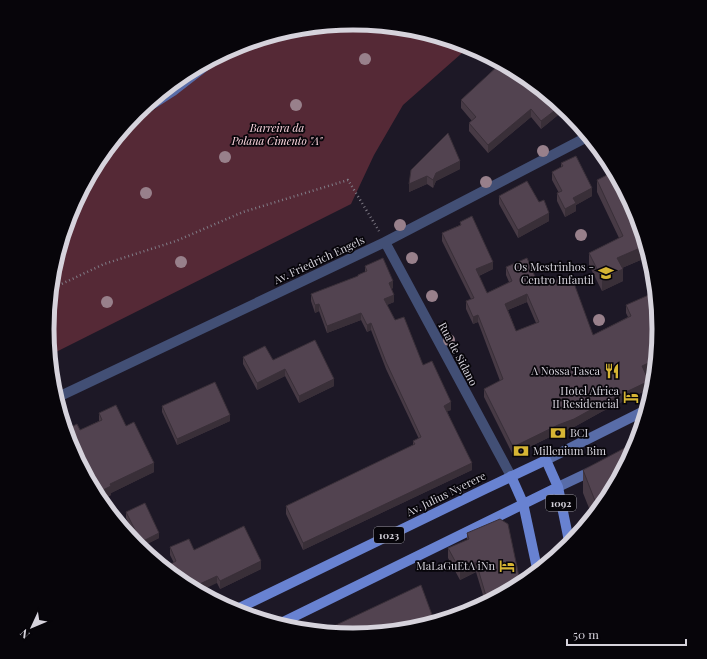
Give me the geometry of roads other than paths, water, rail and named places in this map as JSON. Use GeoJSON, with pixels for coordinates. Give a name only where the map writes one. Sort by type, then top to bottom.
{"type":"FeatureCollection","features":[{"type":"Feature","properties":{"kind":"main road"},"geometry":{"type":"LineString","coordinates":[[169,93],[188,80]]}},
{"type":"Feature","properties":{"kind":"main road","name":"Av. Julius Nyerere"},"geometry":{"type":"LineString","coordinates":[[241,607],[641,412]]}},
{"type":"Feature","properties":{"kind":"main road","name":"1092"},"geometry":{"type":"LineString","coordinates":[[546,460],[558,487],[568,538]]}},
{"type":"Feature","properties":{"kind":"main road"},"geometry":{"type":"LineString","coordinates":[[285,621],[602,465]]}},
{"type":"Feature","properties":{"kind":"main road"},"geometry":{"type":"LineString","coordinates":[[511,476],[523,503],[537,567]]}},
{"type":"Feature","properties":{"kind":"street","name":"Av. Friedrich Engels"},"geometry":{"type":"LineString","coordinates":[[62,395],[385,242],[584,138]]}},
{"type":"Feature","properties":{"kind":"street","name":"Rua de Sidano"},"geometry":{"type":"LineString","coordinates":[[385,242],[511,476]]}},
{"type":"Feature","properties":{"kind":"place","name":"Os Mestrinhos - Centro Infantil"},"geometry":{"type":"Point","coordinates":[606,273]}},
{"type":"Feature","properties":{"kind":"place","name":"A Nossa Tasca"},"geometry":{"type":"Point","coordinates":[612,371]}},
{"type":"Feature","properties":{"kind":"place","name":"Hotel Africa II Residencial"},"geometry":{"type":"Point","coordinates":[631,397]}},
{"type":"Feature","properties":{"kind":"place","name":"BCI"},"geometry":{"type":"Point","coordinates":[558,433]}},
{"type":"Feature","properties":{"kind":"place","name":"Millenium Bim"},"geometry":{"type":"Point","coordinates":[521,451]}},
{"type":"Feature","properties":{"kind":"place","name":"MaLaGuEtA iNn"},"geometry":{"type":"Point","coordinates":[507,566]}},
{"type":"Feature","properties":{"kind":"park label","name":"Barreira da Polana Cimento \"A\""},"geometry":{"type":"Point","coordinates":[277,134]}}]}
